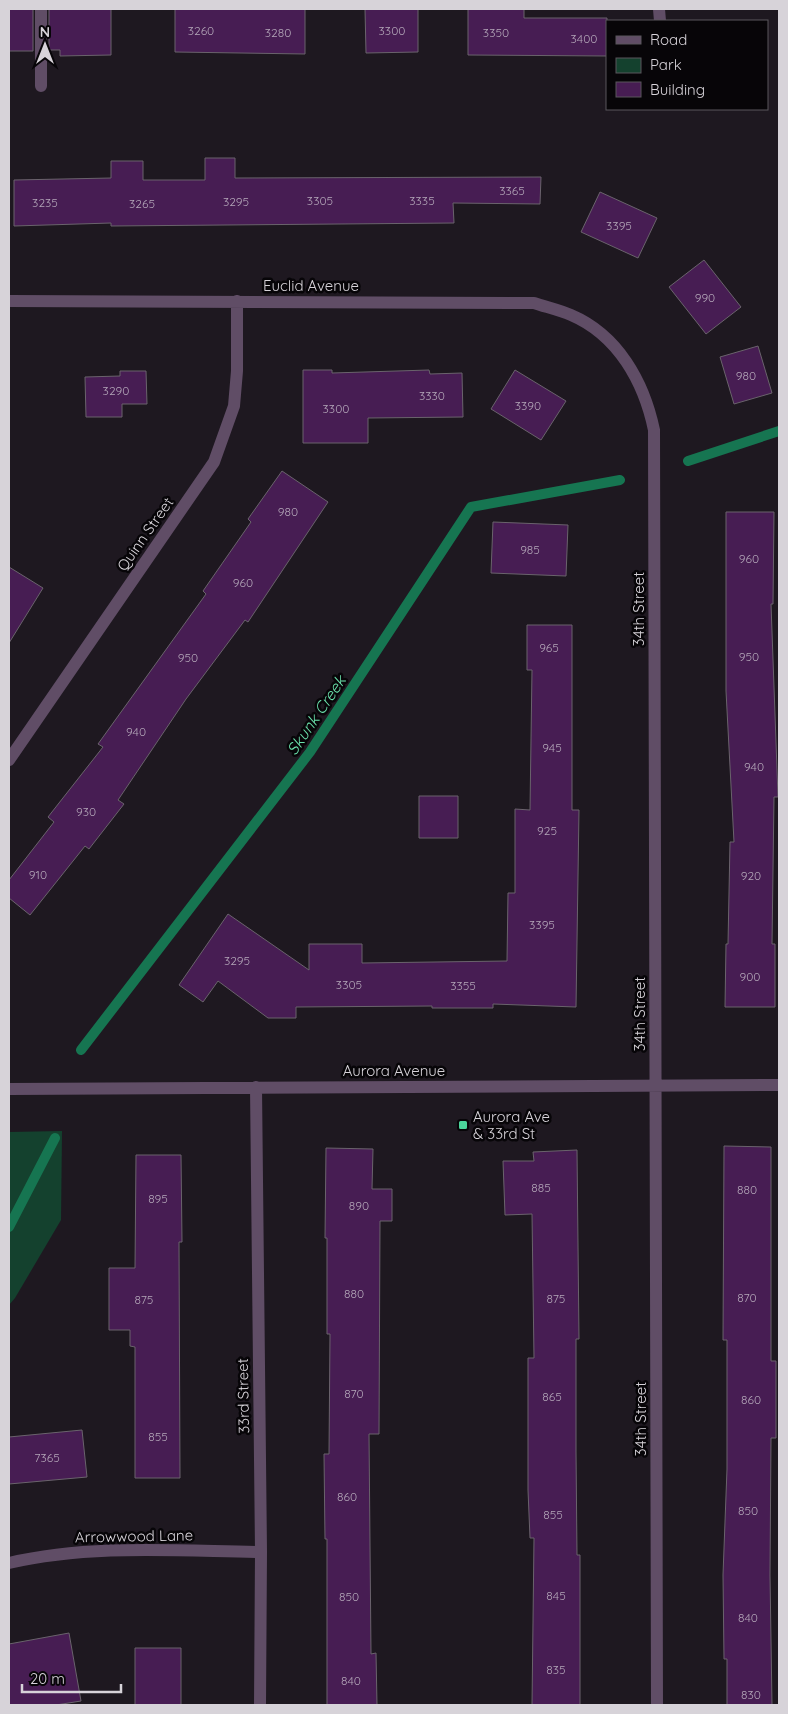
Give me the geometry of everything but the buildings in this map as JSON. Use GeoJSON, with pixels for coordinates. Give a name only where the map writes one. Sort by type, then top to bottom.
{"type":"FeatureCollection","features":[{"type":"Feature","properties":{"kind":"street"},"geometry":{"type":"LineString","coordinates":[[40,9],[41,86]]}},
{"type":"Feature","properties":{"kind":"street","name":"Euclid Avenue"},"geometry":{"type":"LineString","coordinates":[[9,301],[534,302],[572,315],[605,337]]}},
{"type":"Feature","properties":{"kind":"street","name":"Quinn Street"},"geometry":{"type":"LineString","coordinates":[[9,760],[214,462],[234,406],[237,371],[236,301]]}},
{"type":"Feature","properties":{"kind":"street","name":"34th Street"},"geometry":{"type":"LineString","coordinates":[[605,337],[631,368],[648,404],[654,430],[657,1705]]}},
{"type":"Feature","properties":{"kind":"street","name":"Aurora Avenue"},"geometry":{"type":"LineString","coordinates":[[9,1089],[779,1085]]}},
{"type":"Feature","properties":{"kind":"street","name":"33rd Street"},"geometry":{"type":"LineString","coordinates":[[256,1087],[261,1552],[260,1705]]}},
{"type":"Feature","properties":{"kind":"street","name":"Arrowwood Lane"},"geometry":{"type":"LineString","coordinates":[[9,1563],[74,1552],[134,1550],[261,1552]]}},
{"type":"Feature","properties":{"kind":"green space"},"geometry":{"type":"Polygon","coordinates":[[[62,1131],[61,1220],[9,1305],[9,1132],[62,1131]]]}},
{"type":"Feature","properties":{"kind":"waterway","name":"Skunk Creek"},"geometry":{"type":"LineString","coordinates":[[688,461],[779,431]]}},
{"type":"Feature","properties":{"kind":"waterway","name":"Skunk Creek"},"geometry":{"type":"LineString","coordinates":[[81,1050],[310,752],[471,507],[620,480]]}},
{"type":"Feature","properties":{"kind":"waterway","name":"Skunk Creek"},"geometry":{"type":"LineString","coordinates":[[9,1227],[55,1138]]}},
{"type":"Feature","properties":{"kind":"place","name":"Aurora Ave & 33rd St"},"geometry":{"type":"Point","coordinates":[463,1125]}}]}
